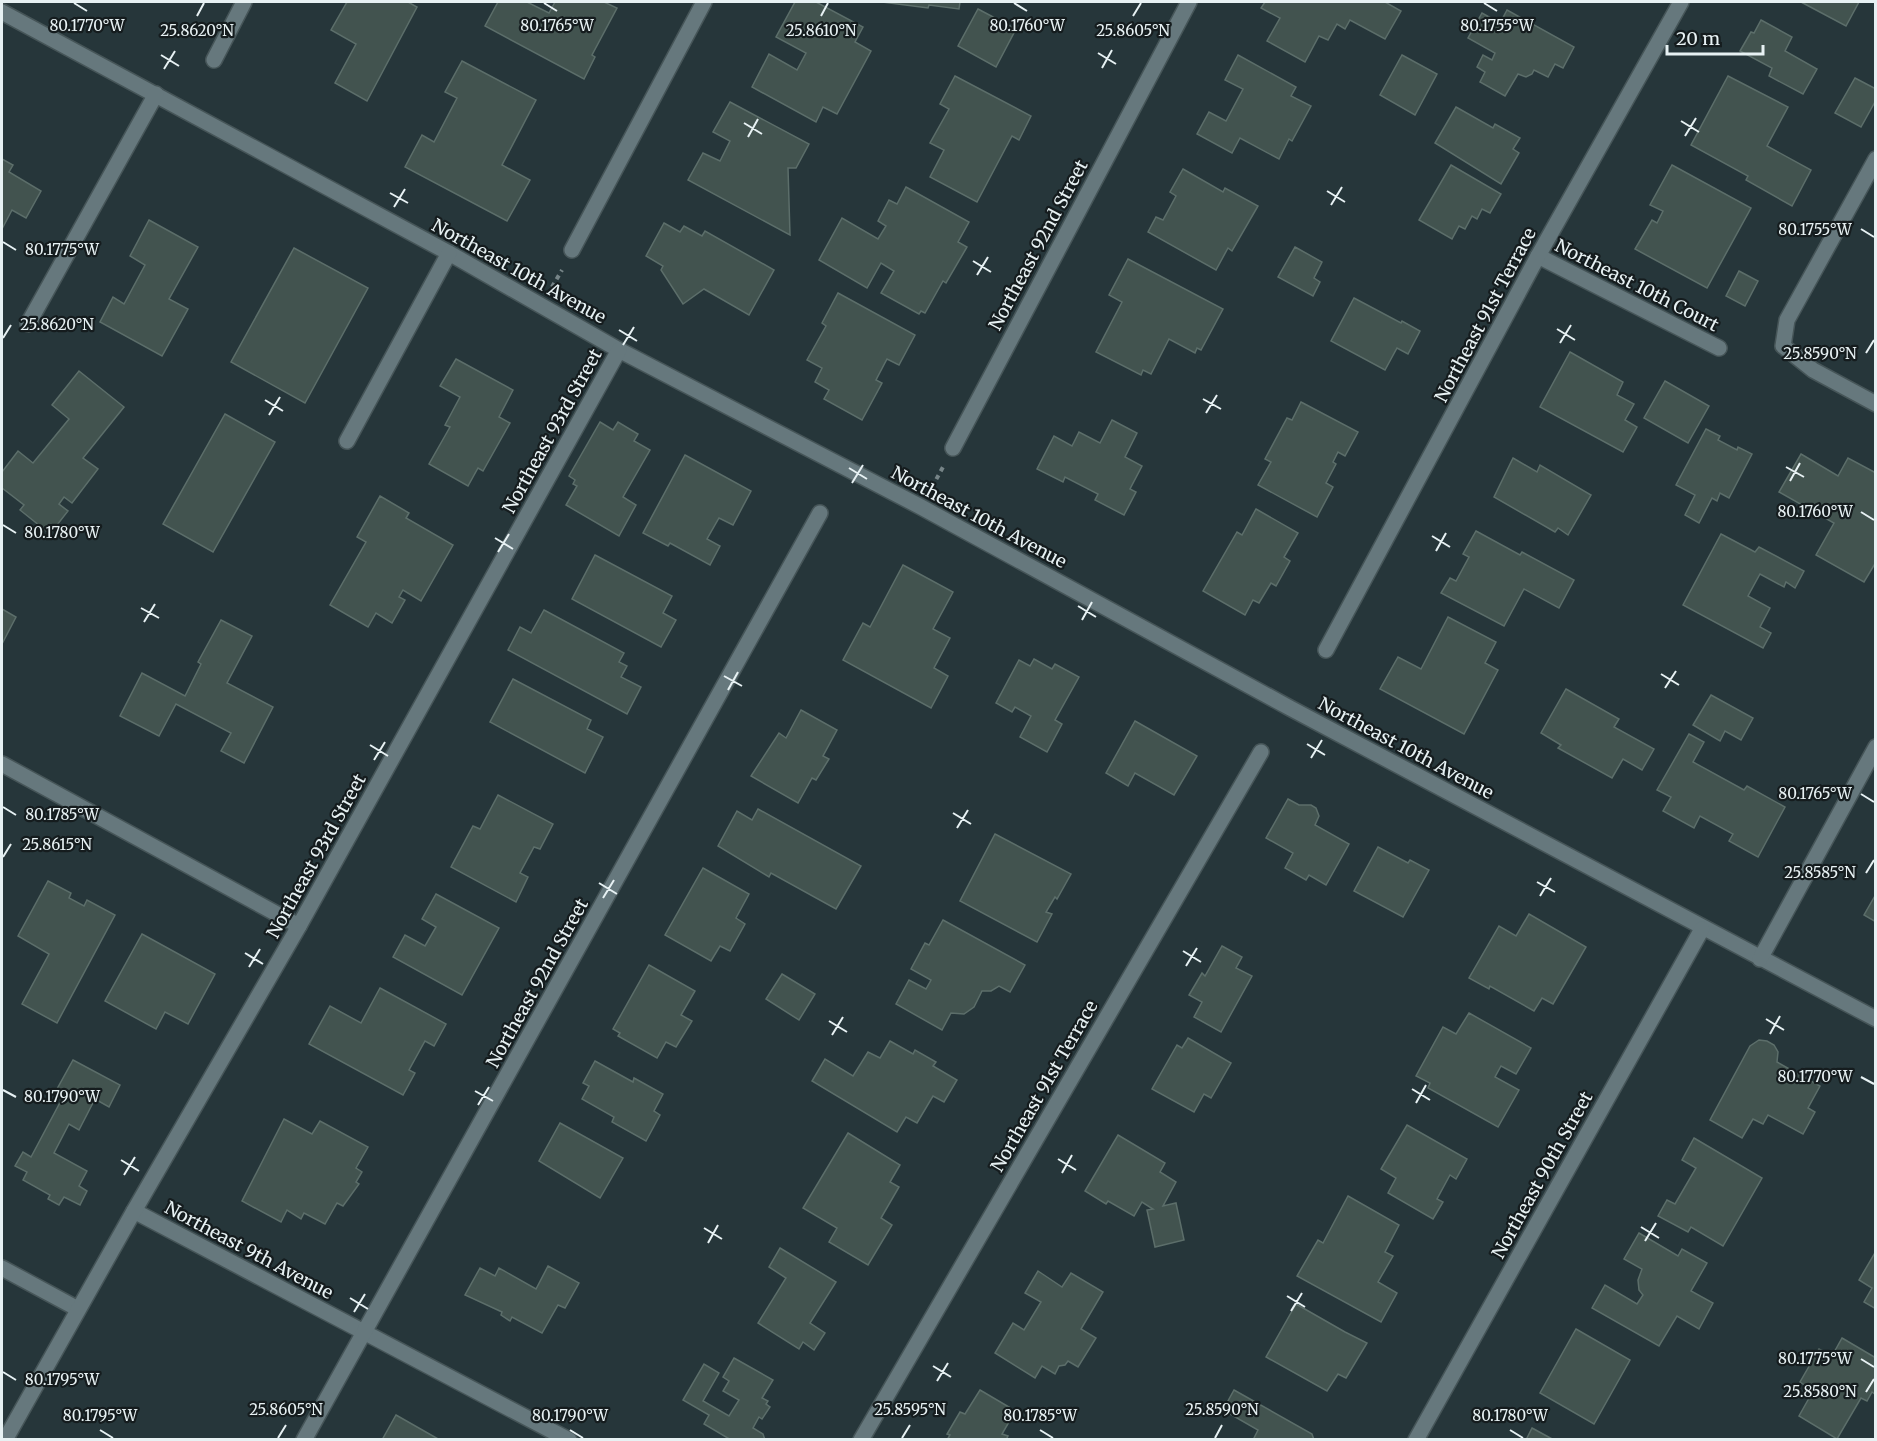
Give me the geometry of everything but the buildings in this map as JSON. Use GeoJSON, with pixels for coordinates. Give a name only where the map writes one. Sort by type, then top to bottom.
{"type":"FeatureCollection","features":[{"type":"Feature","properties":{"kind":"street"},"geometry":{"type":"LineString","coordinates":[[214,60],[244,2]]}},
{"type":"Feature","properties":{"kind":"street"},"geometry":{"type":"LineString","coordinates":[[573,250],[704,2]]}},
{"type":"Feature","properties":{"kind":"street","name":"Northeast 92nd Street"},"geometry":{"type":"LineString","coordinates":[[953,448],[1189,2]]}},
{"type":"Feature","properties":{"kind":"street","name":"Northeast 91st Terrace"},"geometry":{"type":"LineString","coordinates":[[1326,650],[1538,256],[1681,2]]}},
{"type":"Feature","properties":{"kind":"street","name":"Northeast 10th Avenue"},"geometry":{"type":"LineString","coordinates":[[2,12],[449,253],[619,350],[921,507],[1290,708],[1875,1019]]}},
{"type":"Feature","properties":{"kind":"street"},"geometry":{"type":"LineString","coordinates":[[28,324],[156,94]]}},
{"type":"Feature","properties":{"kind":"street"},"geometry":{"type":"LineString","coordinates":[[1875,159],[1787,320],[1783,346],[1813,370],[1875,404]]}},
{"type":"Feature","properties":{"kind":"street"},"geometry":{"type":"LineString","coordinates":[[346,441],[449,253]]}},
{"type":"Feature","properties":{"kind":"street","name":"Northeast 10th Court"},"geometry":{"type":"LineString","coordinates":[[1538,256],[1719,348]]}},
{"type":"Feature","properties":{"kind":"street","name":"Northeast 93rd Street"},"geometry":{"type":"LineString","coordinates":[[5,1440],[299,926],[619,350]]}},
{"type":"Feature","properties":{"kind":"street","name":"Northeast 92nd Street"},"geometry":{"type":"LineString","coordinates":[[304,1440],[820,513]]}},
{"type":"Feature","properties":{"kind":"street"},"geometry":{"type":"LineString","coordinates":[[1760,959],[1875,747]]}},
{"type":"Feature","properties":{"kind":"street","name":"Northeast 91st Terrace"},"geometry":{"type":"LineString","coordinates":[[861,1440],[1261,752]]}},
{"type":"Feature","properties":{"kind":"street"},"geometry":{"type":"LineString","coordinates":[[2,764],[299,926]]}},
{"type":"Feature","properties":{"kind":"street","name":"Northeast 90th Street"},"geometry":{"type":"LineString","coordinates":[[1416,1440],[1702,928]]}},
{"type":"Feature","properties":{"kind":"street","name":"Northeast 9th Avenue"},"geometry":{"type":"LineString","coordinates":[[134,1211],[569,1440]]}},
{"type":"Feature","properties":{"kind":"street"},"geometry":{"type":"LineString","coordinates":[[2,1268],[78,1309]]}},
{"type":"Feature","properties":{"kind":"path"},"geometry":{"type":"LineString","coordinates":[[542,306],[573,250]]}},
{"type":"Feature","properties":{"kind":"path"},"geometry":{"type":"LineString","coordinates":[[921,507],[953,448]]}}]}
